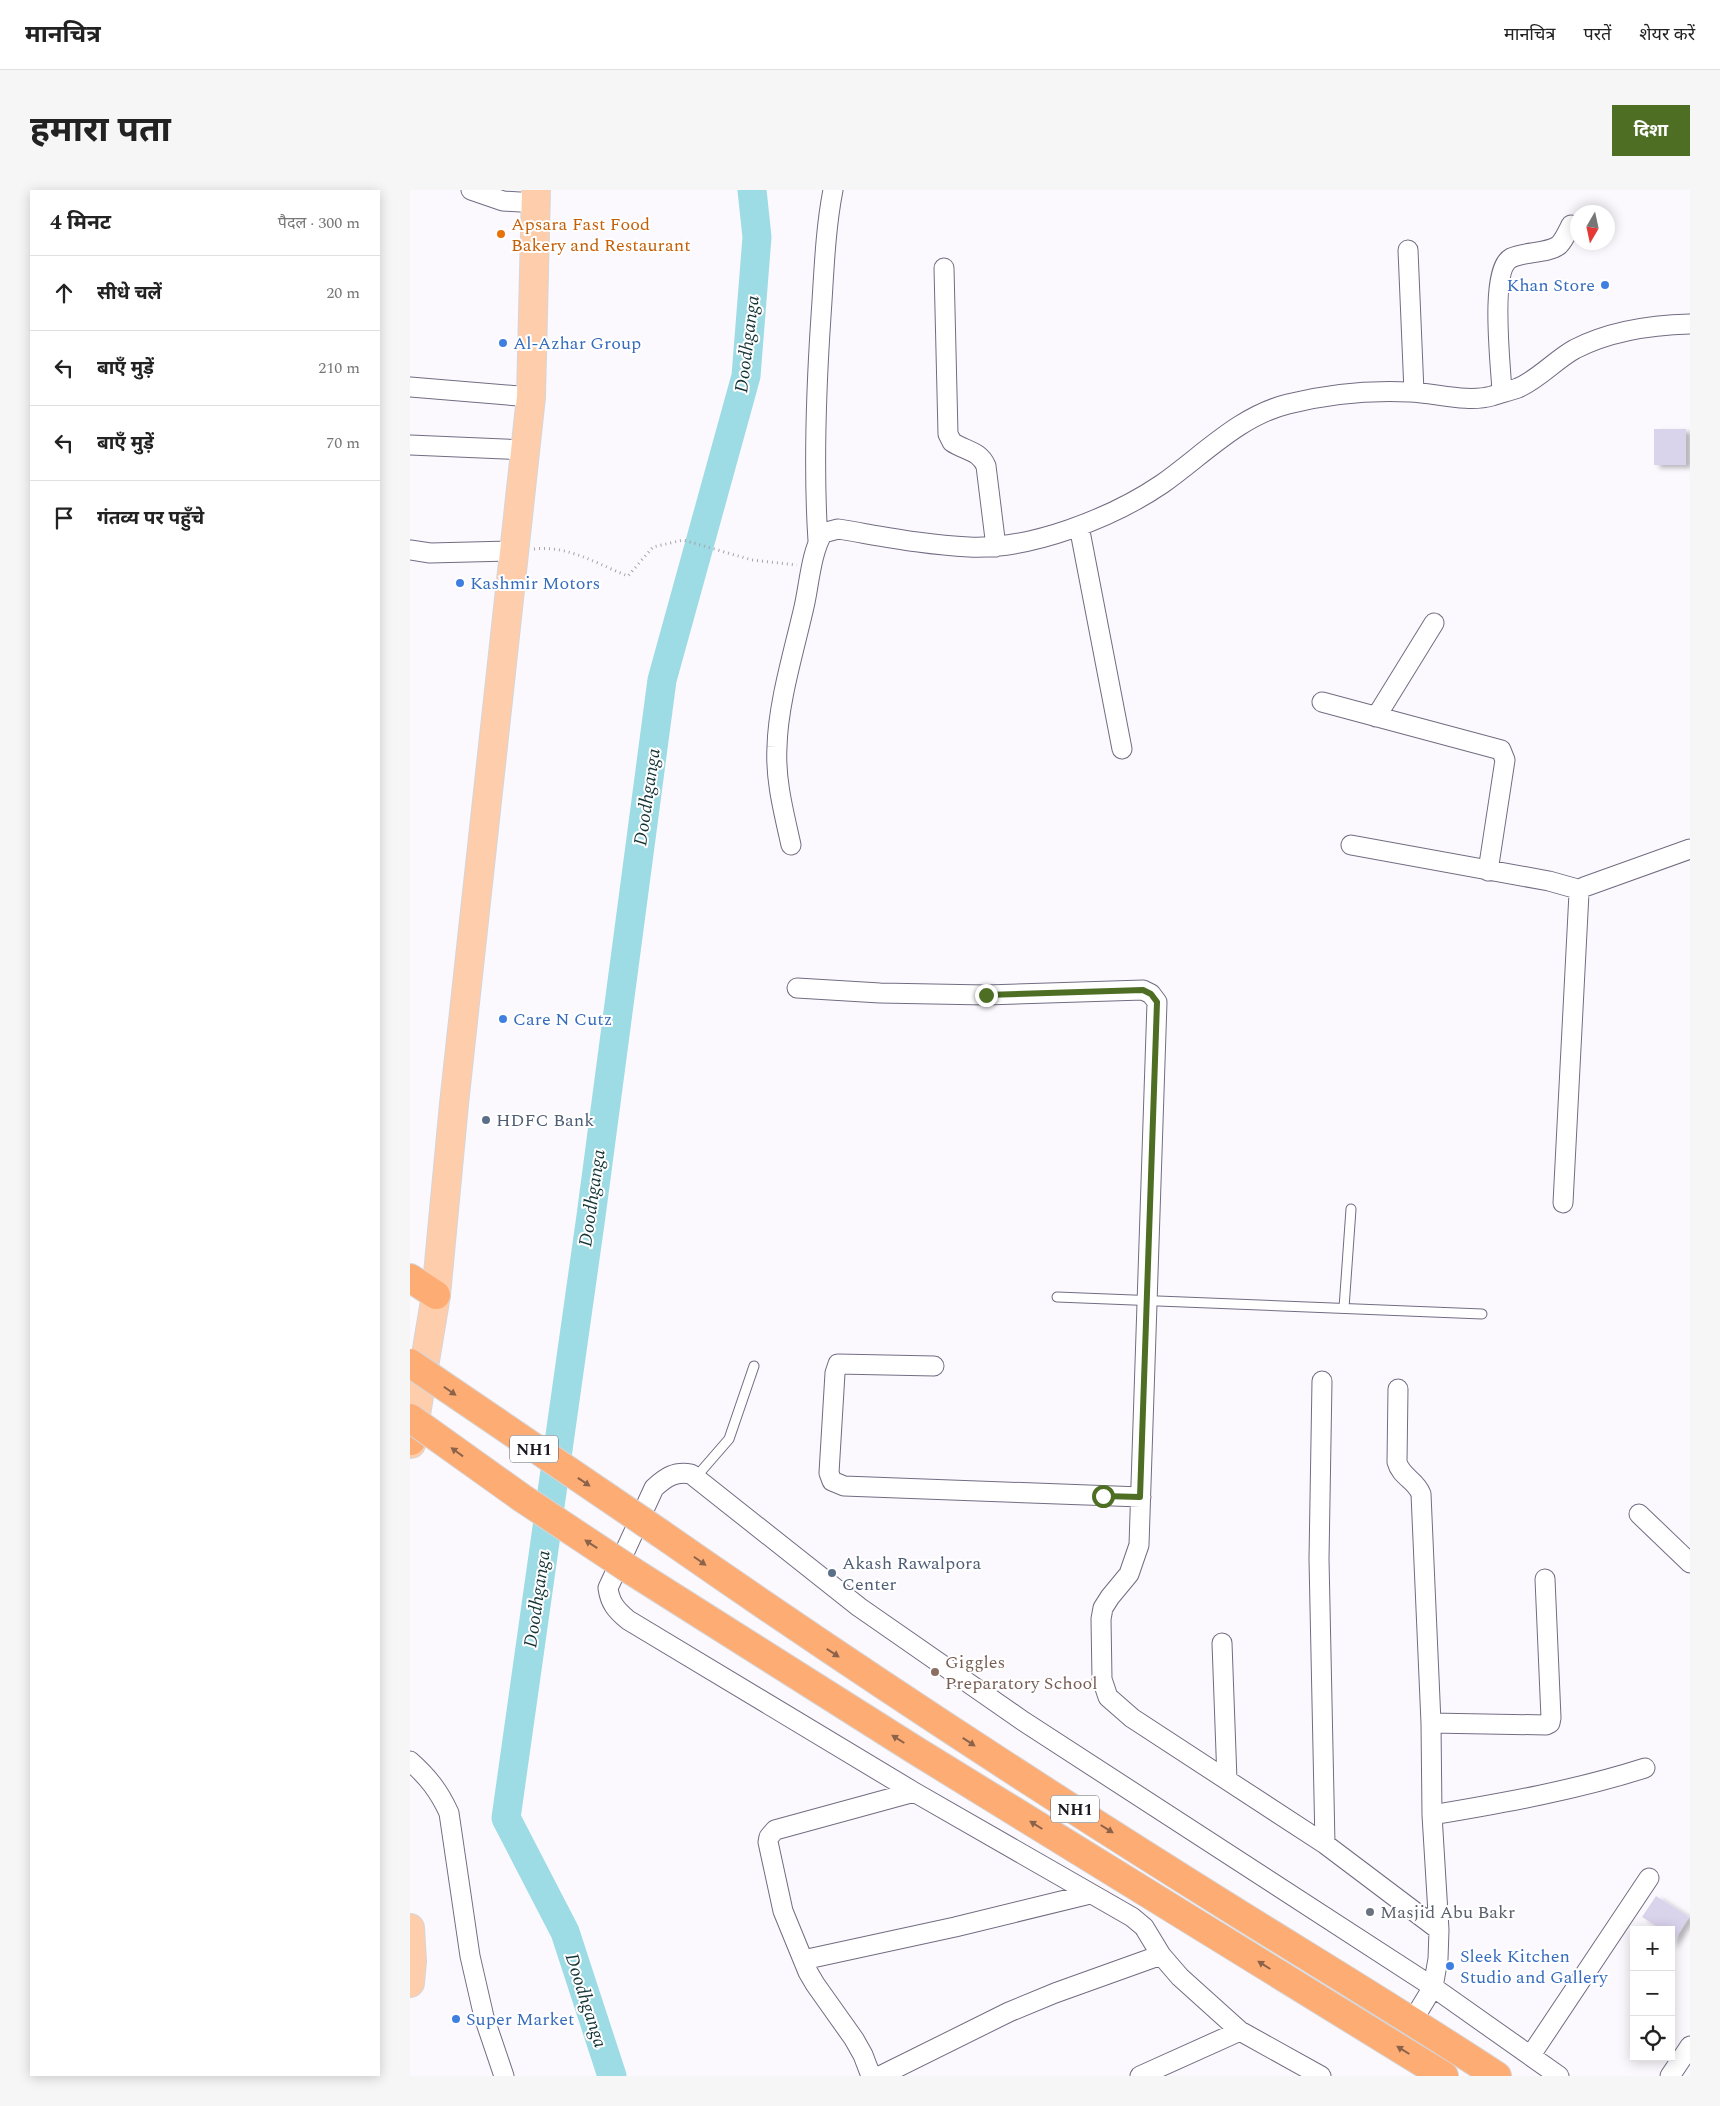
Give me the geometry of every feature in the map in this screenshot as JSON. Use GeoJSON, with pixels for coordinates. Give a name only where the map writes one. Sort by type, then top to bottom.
{"type":"FeatureCollection","features":[{"type":"Feature","properties":{"kind":"highway"},"geometry":{"type":"LineString","coordinates":[[410,1278],[436,1295]]}},
{"type":"Feature","properties":{"kind":"highway","name":"NH1"},"geometry":{"type":"LineString","coordinates":[[410,1363],[805,1634],[974,1745],[1246,1918],[1413,2020],[1497,2076]]}},
{"type":"Feature","properties":{"kind":"highway","name":"NH1"},"geometry":{"type":"LineString","coordinates":[[410,1437],[522,1498],[632,1571],[923,1755],[1444,2076]]}},
{"type":"Feature","properties":{"kind":"main road"},"geometry":{"type":"LineString","coordinates":[[410,1437],[436,1295],[513,551],[531,397],[536,196]]}},
{"type":"Feature","properties":{"kind":"main road"},"geometry":{"type":"LineString","coordinates":[[410,1928],[412,1935],[410,1983]]}},
{"type":"Feature","properties":{"kind":"street"},"geometry":{"type":"LineString","coordinates":[[471,190],[502,201],[536,196]]}},
{"type":"Feature","properties":{"kind":"street"},"geometry":{"type":"LineString","coordinates":[[791,845],[780,793],[777,746],[781,712],[818,541],[814,459],[818,362],[825,254],[833,190]]}},
{"type":"Feature","properties":{"kind":"street"},"geometry":{"type":"LineString","coordinates":[[1502,392],[1498,313],[1499,277],[1504,264],[1510,258],[1520,254],[1551,249],[1560,244],[1570,227]]}},
{"type":"Feature","properties":{"kind":"street"},"geometry":{"type":"LineString","coordinates":[[1408,250],[1414,392]]}},
{"type":"Feature","properties":{"kind":"street"},"geometry":{"type":"LineString","coordinates":[[944,268],[948,434],[952,442],[978,453],[983,458],[986,466],[996,547]]}},
{"type":"Feature","properties":{"kind":"street"},"geometry":{"type":"LineString","coordinates":[[818,541],[823,534],[838,530],[944,545],[996,547],[1079,526],[1113,514],[1139,499],[1228,434],[1267,411],[1287,404],[1380,390],[1466,398],[1490,397],[1519,387],[1576,349],[1603,338],[1656,325],[1690,324]]}},
{"type":"Feature","properties":{"kind":"street"},"geometry":{"type":"LineString","coordinates":[[410,387],[531,397]]}},
{"type":"Feature","properties":{"kind":"street"},"geometry":{"type":"LineString","coordinates":[[410,445],[525,450]]}},
{"type":"Feature","properties":{"kind":"street"},"geometry":{"type":"LineString","coordinates":[[1079,526],[1122,749]]}},
{"type":"Feature","properties":{"kind":"street"},"geometry":{"type":"LineString","coordinates":[[410,550],[430,553],[513,551]]}},
{"type":"Feature","properties":{"kind":"street"},"geometry":{"type":"LineString","coordinates":[[1376,716],[1434,622]]}},
{"type":"Feature","properties":{"kind":"street"},"geometry":{"type":"LineString","coordinates":[[1322,702],[1501,750],[1505,760],[1488,870]]}},
{"type":"Feature","properties":{"kind":"street"},"geometry":{"type":"LineString","coordinates":[[1351,845],[1488,870],[1581,890],[1690,849]]}},
{"type":"Feature","properties":{"kind":"street"},"geometry":{"type":"LineString","coordinates":[[1563,1203],[1577,902],[1581,890]]}},
{"type":"Feature","properties":{"kind":"street"},"geometry":{"type":"LineString","coordinates":[[797,988],[880,993],[986,995],[1143,990],[1151,994],[1157,1002],[1139,1545],[1129,1574],[1103,1608],[1101,1619],[1102,1679],[1108,1697],[1118,1707],[1325,1844],[1439,1930]]}},
{"type":"Feature","properties":{"kind":"street"},"geometry":{"type":"LineString","coordinates":[[934,1366],[838,1364],[835,1373],[829,1473],[832,1481],[844,1486],[1140,1497]]}},
{"type":"Feature","properties":{"kind":"street"},"geometry":{"type":"LineString","coordinates":[[1322,1381],[1319,1560],[1325,1844]]}},
{"type":"Feature","properties":{"kind":"street"},"geometry":{"type":"LineString","coordinates":[[1398,1389],[1397,1462],[1399,1471],[1419,1488],[1421,1494],[1431,1723],[1432,1815],[1439,1930],[1438,1959],[1432,1987],[1413,2020]]}},
{"type":"Feature","properties":{"kind":"street"},"geometry":{"type":"LineString","coordinates":[[1321,2076],[1240,2031],[1180,1977],[1161,1955],[1152,1938],[1132,1917],[914,1792],[628,1620],[616,1610],[609,1599],[608,1588],[654,1488],[664,1478],[674,1474],[682,1472],[696,1477],[859,1607],[1015,1715],[1432,1987],[1559,2076]]}},
{"type":"Feature","properties":{"kind":"street"},"geometry":{"type":"LineString","coordinates":[[1639,1514],[1690,1563]]}},
{"type":"Feature","properties":{"kind":"street"},"geometry":{"type":"LineString","coordinates":[[1431,1723],[1546,1725],[1550,1723],[1545,1579]]}},
{"type":"Feature","properties":{"kind":"street"},"geometry":{"type":"LineString","coordinates":[[1222,1643],[1227,1780]]}},
{"type":"Feature","properties":{"kind":"street"},"geometry":{"type":"LineString","coordinates":[[410,1761],[428,1776],[440,1793],[449,1813],[470,1956],[484,2017],[504,2076]]}},
{"type":"Feature","properties":{"kind":"street"},"geometry":{"type":"LineString","coordinates":[[1432,1815],[1563,1790],[1645,1768]]}},
{"type":"Feature","properties":{"kind":"street"},"geometry":{"type":"LineString","coordinates":[[871,2076],[854,2039],[814,1984],[803,1960],[778,1892],[767,1846],[772,1833],[776,1830],[914,1792]]}},
{"type":"Feature","properties":{"kind":"street"},"geometry":{"type":"LineString","coordinates":[[1531,2055],[1649,1878]]}},
{"type":"Feature","properties":{"kind":"street"},"geometry":{"type":"LineString","coordinates":[[803,1960],[955,1927],[1090,1894]]}},
{"type":"Feature","properties":{"kind":"street"},"geometry":{"type":"LineString","coordinates":[[880,2076],[1009,2012],[1055,1993],[1161,1955]]}},
{"type":"Feature","properties":{"kind":"street"},"geometry":{"type":"LineString","coordinates":[[1140,2076],[1240,2031]]}},
{"type":"Feature","properties":{"kind":"street"},"geometry":{"type":"LineString","coordinates":[[1670,2076],[1690,2046]]}},
{"type":"Feature","properties":{"kind":"lane"},"geometry":{"type":"LineString","coordinates":[[1344,1308],[1351,1208]]}},
{"type":"Feature","properties":{"kind":"lane"},"geometry":{"type":"LineString","coordinates":[[1056,1297],[1482,1314]]}},
{"type":"Feature","properties":{"kind":"lane"},"geometry":{"type":"LineString","coordinates":[[696,1477],[729,1439],[754,1366]]}},
{"type":"Feature","properties":{"kind":"path"},"geometry":{"type":"LineString","coordinates":[[513,551],[549,547],[576,553],[628,576],[653,547],[683,540],[752,560],[813,567]]}},
{"type":"Feature","properties":{"kind":"building"},"geometry":{"type":"Polygon","coordinates":[[[1654,429],[1686,429],[1686,465],[1654,465],[1654,429]]]}},
{"type":"Feature","properties":{"kind":"building"},"geometry":{"type":"Polygon","coordinates":[[[1656,1896],[1689,1917],[1675,1940],[1675,1926],[1657,1926],[1642,1917],[1656,1896]]]}},
{"type":"Feature","properties":{"kind":"waterway","name":"Doodhganga"},"geometry":{"type":"LineString","coordinates":[[612,2076],[565,1932],[506,1818],[591,1216],[662,680],[746,376],[757,237],[752,190]]}},
{"type":"Feature","properties":{"kind":"place","name":"Apsara Fast Food Bakery and Restaurant"},"geometry":{"type":"Point","coordinates":[501,234]}},
{"type":"Feature","properties":{"kind":"place","name":"Khan Store"},"geometry":{"type":"Point","coordinates":[1605,285]}},
{"type":"Feature","properties":{"kind":"place","name":"Al-Azhar Group"},"geometry":{"type":"Point","coordinates":[503,343]}},
{"type":"Feature","properties":{"kind":"place","name":"Kashmir Motors"},"geometry":{"type":"Point","coordinates":[460,583]}},
{"type":"Feature","properties":{"kind":"place","name":"Care N Cutz"},"geometry":{"type":"Point","coordinates":[503,1019]}},
{"type":"Feature","properties":{"kind":"place","name":"HDFC Bank"},"geometry":{"type":"Point","coordinates":[486,1120]}},
{"type":"Feature","properties":{"kind":"place","name":"Akash Rawalpora Center"},"geometry":{"type":"Point","coordinates":[832,1573]}},
{"type":"Feature","properties":{"kind":"place","name":"Giggles Preparatory School"},"geometry":{"type":"Point","coordinates":[935,1672]}},
{"type":"Feature","properties":{"kind":"place","name":"Masjid Abu Bakr"},"geometry":{"type":"Point","coordinates":[1370,1912]}},
{"type":"Feature","properties":{"kind":"place","name":"Sleek Kitchen Studio and Gallery"},"geometry":{"type":"Point","coordinates":[1450,1966]}},
{"type":"Feature","properties":{"kind":"place","name":"Super Market"},"geometry":{"type":"Point","coordinates":[456,2019]}},
{"type":"Feature","properties":{"kind":"route"},"geometry":{"type":"LineString","coordinates":[[986,995],[1143,990],[1151,994],[1157,1002],[1140,1497],[1103,1496]]}}]}
